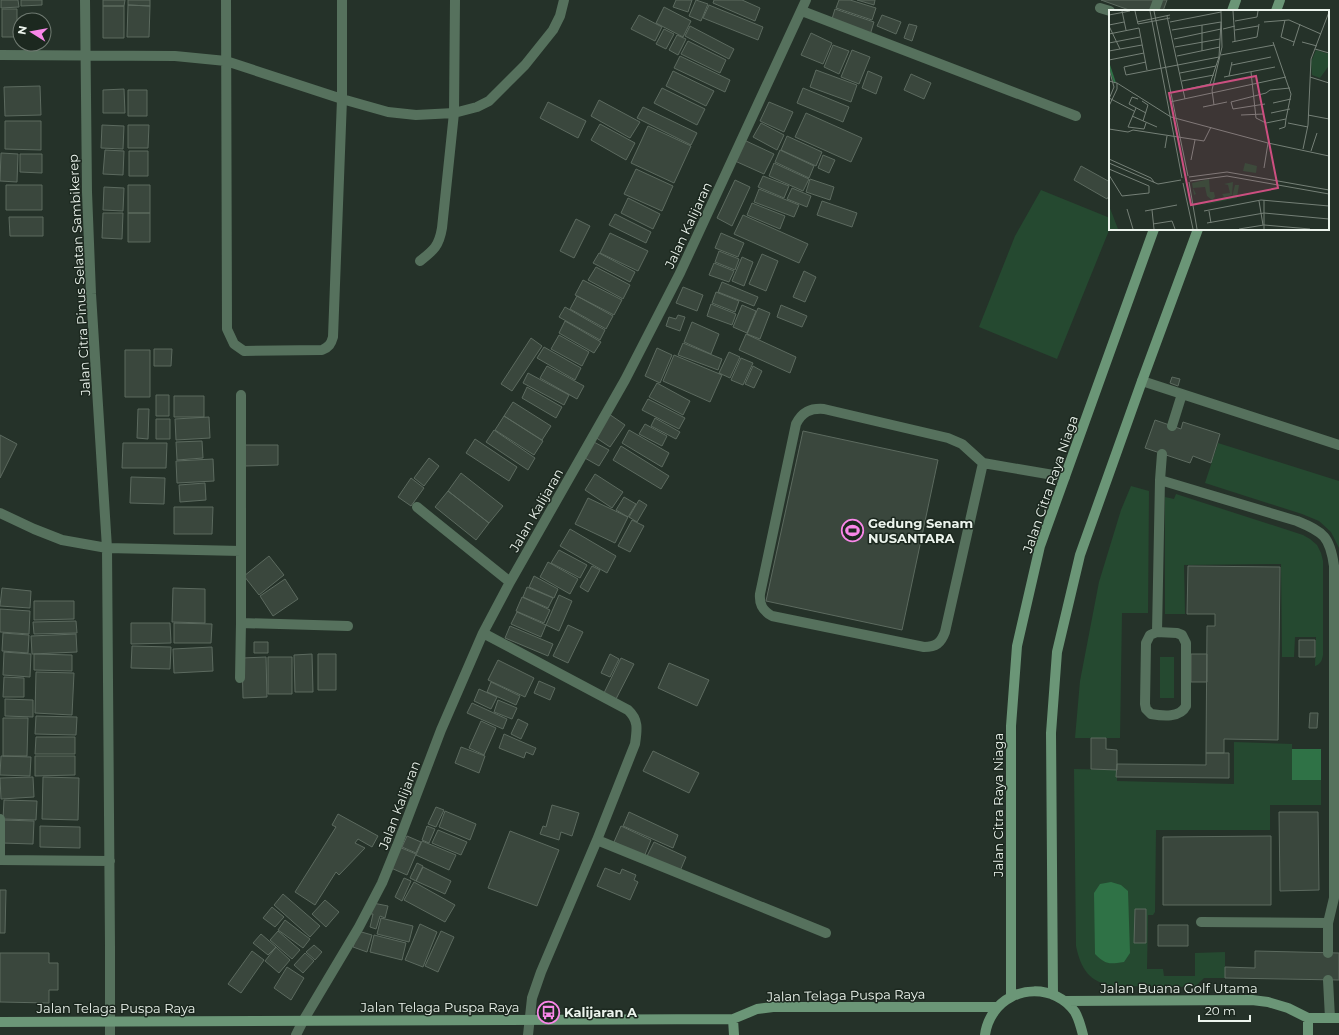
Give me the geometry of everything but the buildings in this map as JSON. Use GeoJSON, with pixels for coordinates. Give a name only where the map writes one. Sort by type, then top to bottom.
{"type":"FeatureCollection","features":[{"type":"Feature","properties":{"kind":"street","name":"Jalan Citra Pinus Selatan Sambikerep"},"geometry":{"type":"LineString","coordinates":[[85,0],[87,200],[91,294],[107,548],[110,1035]]}},
{"type":"Feature","properties":{"kind":"street"},"geometry":{"type":"LineString","coordinates":[[226,0],[227,329],[234,344],[244,351],[314,351],[328,347],[331,343],[334,330],[342,99],[342,0]]}},
{"type":"Feature","properties":{"kind":"street"},"geometry":{"type":"LineString","coordinates":[[420,261],[435,249],[441,235],[454,113],[455,0]]}},
{"type":"Feature","properties":{"kind":"street"},"geometry":{"type":"LineString","coordinates":[[0,55],[175,56],[226,62],[388,112],[416,115],[454,113],[477,107],[489,101],[525,65],[553,30],[560,16],[564,0]]}},
{"type":"Feature","properties":{"kind":"street","name":"Jalan Kalijaran"},"geometry":{"type":"LineString","coordinates":[[296,1035],[359,927],[382,883],[398,846],[441,730],[483,633],[510,582],[625,380],[680,273],[806,0]]}},
{"type":"Feature","properties":{"kind":"street"},"geometry":{"type":"LineString","coordinates":[[1154,10],[1158,0]]}},
{"type":"Feature","properties":{"kind":"street"},"geometry":{"type":"LineString","coordinates":[[1232,10],[1236,0]]}},
{"type":"Feature","properties":{"kind":"street"},"geometry":{"type":"LineString","coordinates":[[1276,10],[1280,0]]}},
{"type":"Feature","properties":{"kind":"street"},"geometry":{"type":"LineString","coordinates":[[802,11],[1076,116]]}},
{"type":"Feature","properties":{"kind":"street","name":"Jalan Citra Raya Niaga"},"geometry":{"type":"LineString","coordinates":[[1011,996],[1011,726],[1017,646],[1040,546],[1154,230]]}},
{"type":"Feature","properties":{"kind":"street"},"geometry":{"type":"LineString","coordinates":[[1053,995],[1051,733],[1057,652],[1080,555],[1142,380],[1198,230]]}},
{"type":"Feature","properties":{"kind":"street"},"geometry":{"type":"LineString","coordinates":[[1142,380],[1339,445]]}},
{"type":"Feature","properties":{"kind":"street"},"geometry":{"type":"LineString","coordinates":[[1172,426],[1182,394]]}},
{"type":"Feature","properties":{"kind":"street"},"geometry":{"type":"LineString","coordinates":[[240,678],[242,623],[241,395]]}},
{"type":"Feature","properties":{"kind":"street"},"geometry":{"type":"LineString","coordinates":[[983,463],[945,632],[942,640],[937,645],[924,647],[772,616],[766,613],[762,608],[760,594],[796,424],[800,417],[808,410],[824,409],[948,438],[962,444],[983,463],[1065,477]]}},
{"type":"Feature","properties":{"kind":"street"},"geometry":{"type":"LineString","coordinates":[[1157,632],[1160,480],[1162,454]]}},
{"type":"Feature","properties":{"kind":"street"},"geometry":{"type":"LineString","coordinates":[[1160,480],[1313,527],[1324,536],[1332,549],[1334,566],[1334,898],[1328,923],[1328,953]]}},
{"type":"Feature","properties":{"kind":"street"},"geometry":{"type":"LineString","coordinates":[[417,507],[510,582]]}},
{"type":"Feature","properties":{"kind":"street"},"geometry":{"type":"LineString","coordinates":[[0,513],[62,540],[107,548],[241,551]]}},
{"type":"Feature","properties":{"kind":"street"},"geometry":{"type":"LineString","coordinates":[[242,623],[348,626]]}},
{"type":"Feature","properties":{"kind":"street"},"geometry":{"type":"LineString","coordinates":[[1157,632],[1177,633],[1182,635],[1186,643],[1186,706],[1179,714],[1151,714],[1146,709],[1146,643],[1150,635],[1157,632]]}},
{"type":"Feature","properties":{"kind":"street"},"geometry":{"type":"LineString","coordinates":[[483,633],[628,710],[633,715],[637,730],[635,744],[597,840],[541,972],[532,998],[528,1035]]}},
{"type":"Feature","properties":{"kind":"street"},"geometry":{"type":"LineString","coordinates":[[0,819],[0,860],[110,861]]}},
{"type":"Feature","properties":{"kind":"street"},"geometry":{"type":"LineString","coordinates":[[597,840],[826,934]]}},
{"type":"Feature","properties":{"kind":"street"},"geometry":{"type":"LineString","coordinates":[[1201,922],[1328,923]]}},
{"type":"Feature","properties":{"kind":"street"},"geometry":{"type":"LineString","coordinates":[[1328,980],[1334,1018]]}},
{"type":"Feature","properties":{"kind":"street"},"geometry":{"type":"LineString","coordinates":[[985,1035],[990,1018],[998,1007],[1011,996],[1025,992],[1039,991],[1053,995],[1064,1001],[1074,1012],[1081,1024],[1083,1035]]}},
{"type":"Feature","properties":{"kind":"street","name":"Jalan Buana Golf Utama"},"geometry":{"type":"LineString","coordinates":[[1064,1001],[1252,1000],[1268,1002],[1288,1008],[1308,1018],[1334,1018]]}},
{"type":"Feature","properties":{"kind":"street","name":"Jalan Telaga Puspa Raya"},"geometry":{"type":"LineString","coordinates":[[0,1022],[734,1018],[757,1009],[773,1007],[998,1007]]}},
{"type":"Feature","properties":{"kind":"street"},"geometry":{"type":"LineString","coordinates":[[734,1018],[734,1035]]}},
{"type":"Feature","properties":{"kind":"street"},"geometry":{"type":"LineString","coordinates":[[1308,1018],[1308,1035]]}},
{"type":"Feature","properties":{"kind":"shaded area"},"geometry":{"type":"Polygon","coordinates":[[[1041,190],[1109,218],[1109,230],[1057,359],[979,327],[1015,236],[1041,190]]]}},
{"type":"Feature","properties":{"kind":"shaded area"},"geometry":{"type":"Polygon","coordinates":[[[1218,443],[1339,481],[1339,548],[1331,532],[1319,521],[1302,514],[1205,483],[1218,443]]]}},
{"type":"Feature","properties":{"kind":"shaded area"},"geometry":{"type":"Polygon","coordinates":[[[1131,486],[1149,491],[1148,613],[1122,613],[1120,738],[1075,738],[1080,681],[1099,582],[1121,510],[1131,486]]]}},
{"type":"Feature","properties":{"kind":"shaded area"},"geometry":{"type":"Polygon","coordinates":[[[1176,494],[1303,535],[1317,545],[1323,561],[1323,655],[1319,664],[1315,666],[1316,637],[1295,637],[1294,657],[1282,657],[1281,564],[1184,565],[1185,614],[1165,614],[1165,497],[1174,499],[1176,494]]]}},
{"type":"Feature","properties":{"kind":"shaded area"},"geometry":{"type":"Polygon","coordinates":[[[1160,657],[1174,657],[1174,698],[1160,698],[1160,657]]]}},
{"type":"Feature","properties":{"kind":"shaded area"},"geometry":{"type":"Polygon","coordinates":[[[1234,742],[1292,744],[1292,780],[1321,780],[1321,805],[1270,805],[1270,830],[1156,830],[1155,912],[1153,915],[1148,915],[1147,969],[1163,969],[1164,976],[1195,976],[1195,953],[1225,952],[1225,978],[1204,978],[1195,987],[1113,986],[1092,978],[1084,968],[1076,946],[1074,769],[1117,770],[1117,781],[1234,784],[1234,742]]]}},
{"type":"Feature","properties":{"kind":"shaded area"},"geometry":{"type":"Polygon","coordinates":[[[1292,749],[1321,749],[1321,780],[1292,780],[1292,749]]]}},
{"type":"Feature","properties":{"kind":"shaded area"},"geometry":{"type":"Polygon","coordinates":[[[1111,882],[1121,885],[1128,891],[1130,953],[1124,962],[1108,963],[1095,954],[1094,893],[1100,884],[1111,882]]]}},
{"type":"Feature","properties":{"kind":"place","name":"Gedung Senam NUSANTARA"},"geometry":{"type":"Point","coordinates":[852,530]}},
{"type":"Feature","properties":{"kind":"place","name":"Kalijaran A"},"geometry":{"type":"Point","coordinates":[549,1012]}}]}
